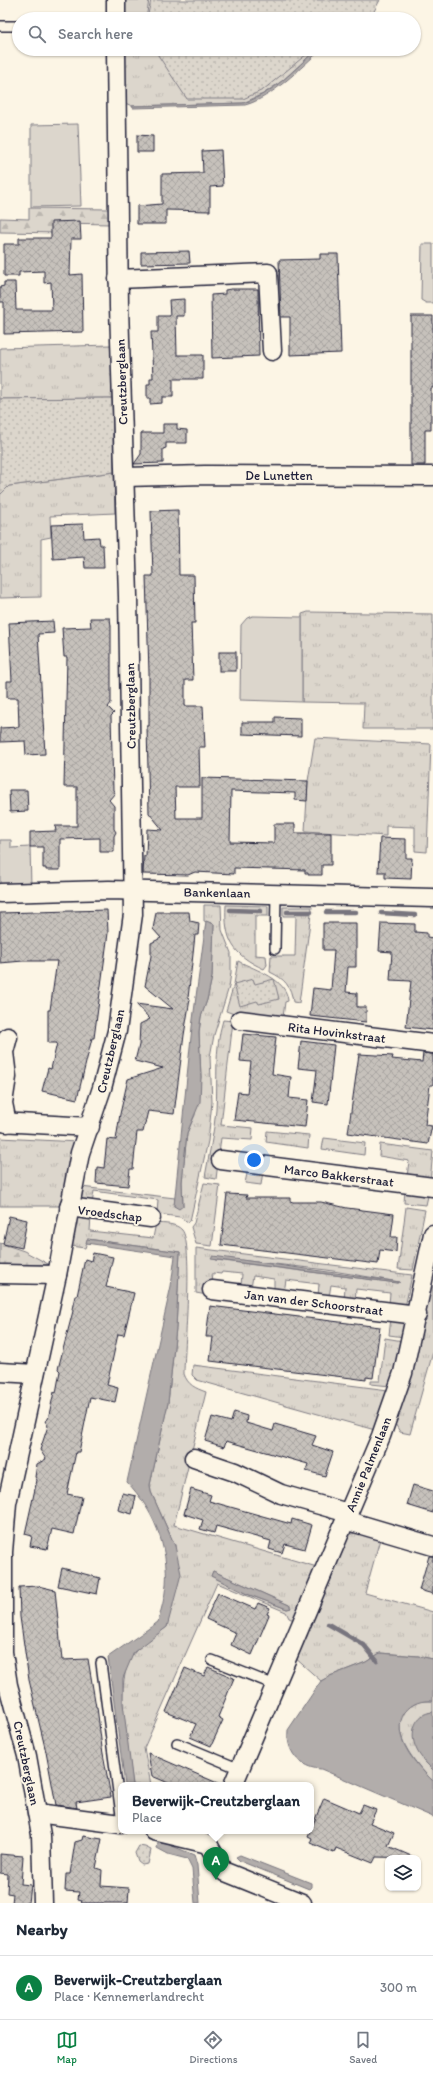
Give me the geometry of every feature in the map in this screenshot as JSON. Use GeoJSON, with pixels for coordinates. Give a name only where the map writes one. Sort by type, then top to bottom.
{"type":"FeatureCollection","features":[{"type":"Feature","properties":{"kind":"street"},"geometry":{"type":"LineString","coordinates":[[116,0],[116,12]]}},
{"type":"Feature","properties":{"kind":"street","name":"Creutzberglaan"},"geometry":{"type":"LineString","coordinates":[[43,1903],[43,1866],[37,1813],[28,1756],[8,1685],[3,1652],[1,1624],[3,1552],[7,1503],[57,1275],[80,1153],[90,1127],[117,1031],[133,914],[125,477],[118,279],[116,56]]}},
{"type":"Feature","properties":{"kind":"street"},"geometry":{"type":"LineString","coordinates":[[118,279],[268,273],[272,351]]}},
{"type":"Feature","properties":{"kind":"street","name":"De Lunetten"},"geometry":{"type":"LineString","coordinates":[[125,477],[205,475],[433,476]]}},
{"type":"Feature","properties":{"kind":"street","name":"Bankenlaan"},"geometry":{"type":"LineString","coordinates":[[0,892],[133,890],[433,898]]}},
{"type":"Feature","properties":{"kind":"street","name":"Rita Hovinkstraat"},"geometry":{"type":"LineString","coordinates":[[240,1020],[433,1044]]}},
{"type":"Feature","properties":{"kind":"street"},"geometry":{"type":"LineString","coordinates":[[8,1037],[4,1052],[7,1077],[3,1103],[4,1123],[90,1127]]}},
{"type":"Feature","properties":{"kind":"street","name":"Marco Bakkerstraat"},"geometry":{"type":"LineString","coordinates":[[221,1160],[433,1187]]}},
{"type":"Feature","properties":{"kind":"street","name":"Vroedschap"},"geometry":{"type":"LineString","coordinates":[[69,1207],[151,1218]]}},
{"type":"Feature","properties":{"kind":"street","name":"Annie Palmenlaan"},"geometry":{"type":"LineString","coordinates":[[236,1777],[383,1430],[403,1373],[417,1315],[433,1234]]}},
{"type":"Feature","properties":{"kind":"street"},"geometry":{"type":"LineString","coordinates":[[0,1274],[57,1275]]}},
{"type":"Feature","properties":{"kind":"street","name":"Jan van der Schoorstraat"},"geometry":{"type":"LineString","coordinates":[[212,1290],[417,1315]]}},
{"type":"Feature","properties":{"kind":"street"},"geometry":{"type":"LineString","coordinates":[[0,1372],[35,1374]]}},
{"type":"Feature","properties":{"kind":"street"},"geometry":{"type":"LineString","coordinates":[[194,1458],[235,1472],[281,1494],[433,1546]]}},
{"type":"Feature","properties":{"kind":"street"},"geometry":{"type":"LineString","coordinates":[[37,1813],[118,1824]]}},
{"type":"Feature","properties":{"kind":"street"},"geometry":{"type":"LineString","coordinates":[[178,1834],[211,1838],[223,1871],[302,1903]]}},
{"type":"Feature","properties":{"kind":"lane"},"geometry":{"type":"LineString","coordinates":[[0,26],[12,26]]}},
{"type":"Feature","properties":{"kind":"lane"},"geometry":{"type":"LineString","coordinates":[[275,949],[276,894]]}},
{"type":"Feature","properties":{"kind":"lane"},"geometry":{"type":"LineString","coordinates":[[212,1660],[275,1685]]}},
{"type":"Feature","properties":{"kind":"lane"},"geometry":{"type":"LineString","coordinates":[[102,1663],[118,1792]]}},
{"type":"Feature","properties":{"kind":"lane","name":"Annie Palmenlaan"},"geometry":{"type":"LineString","coordinates":[[178,1743],[236,1777]]}},
{"type":"Feature","properties":{"kind":"green space"},"geometry":{"type":"Polygon","coordinates":[[[124,0],[149,0],[147,12],[124,12],[124,0]]]}},
{"type":"Feature","properties":{"kind":"green space"},"geometry":{"type":"Polygon","coordinates":[[[151,0],[380,0],[374,12],[148,12],[151,0]]]}},
{"type":"Feature","properties":{"kind":"green space"},"geometry":{"type":"Polygon","coordinates":[[[124,56],[309,56],[282,81],[263,94],[243,103],[132,106],[123,102],[124,56]]]}},
{"type":"Feature","properties":{"kind":"green space"},"geometry":{"type":"Polygon","coordinates":[[[159,56],[304,56],[263,90],[243,99],[187,99],[159,56]]]}},
{"type":"Feature","properties":{"kind":"green space"},"geometry":{"type":"Polygon","coordinates":[[[78,124],[81,206],[31,207],[31,125],[78,124]]]}},
{"type":"Feature","properties":{"kind":"green space"},"geometry":{"type":"Polygon","coordinates":[[[29,208],[110,209],[110,224],[60,223],[59,233],[0,232],[0,218],[29,219],[29,208]]]}},
{"type":"Feature","properties":{"kind":"green space"},"geometry":{"type":"Polygon","coordinates":[[[422,244],[433,244],[433,303],[426,303],[421,300],[422,244]]]}},
{"type":"Feature","properties":{"kind":"green space"},"geometry":{"type":"Polygon","coordinates":[[[111,345],[112,398],[0,399],[0,348],[111,345]]]}},
{"type":"Feature","properties":{"kind":"green space"},"geometry":{"type":"Polygon","coordinates":[[[112,398],[114,472],[9,486],[0,495],[0,399],[112,398]]]}},
{"type":"Feature","properties":{"kind":"green space"},"geometry":{"type":"Polygon","coordinates":[[[114,472],[115,513],[50,516],[51,537],[41,539],[41,597],[0,598],[0,495],[9,486],[114,472]]]}},
{"type":"Feature","properties":{"kind":"green space"},"geometry":{"type":"Polygon","coordinates":[[[308,612],[433,614],[433,729],[363,729],[364,703],[302,702],[302,614],[308,612]]]}},
{"type":"Feature","properties":{"kind":"green space"},"geometry":{"type":"Polygon","coordinates":[[[253,616],[302,617],[302,702],[240,700],[241,625],[247,618],[253,616]]]}},
{"type":"Feature","properties":{"kind":"green space"},"geometry":{"type":"Polygon","coordinates":[[[315,738],[431,744],[427,852],[415,851],[415,827],[386,826],[386,836],[305,831],[308,781],[315,738]]]}},
{"type":"Feature","properties":{"kind":"green space"},"geometry":{"type":"Polygon","coordinates":[[[0,840],[11,840],[11,848],[30,847],[31,886],[0,887],[0,840]]]}},
{"type":"Feature","properties":{"kind":"green space"},"geometry":{"type":"Polygon","coordinates":[[[204,905],[221,905],[222,930],[231,953],[231,973],[229,987],[214,1035],[210,1057],[212,1102],[208,1141],[190,1221],[188,1222],[180,1217],[157,1214],[158,1200],[94,1191],[92,1204],[79,1202],[81,1187],[175,1198],[174,1206],[183,1206],[182,1182],[187,1133],[195,1115],[201,1077],[199,1032],[201,1017],[207,1000],[212,977],[214,924],[204,921],[204,905]]]}},
{"type":"Feature","properties":{"kind":"green space"},"geometry":{"type":"Polygon","coordinates":[[[226,905],[268,906],[268,916],[255,916],[255,955],[266,956],[267,965],[264,969],[245,958],[233,945],[227,928],[226,905]]]}},
{"type":"Feature","properties":{"kind":"green space"},"geometry":{"type":"Polygon","coordinates":[[[283,907],[312,907],[299,1003],[293,1002],[289,987],[283,980],[270,972],[271,956],[295,956],[296,916],[283,916],[283,907]]]}},
{"type":"Feature","properties":{"kind":"green space"},"geometry":{"type":"Polygon","coordinates":[[[238,961],[269,976],[282,987],[286,993],[288,1001],[285,1002],[283,1017],[234,1014],[226,1011],[234,984],[238,961]]]}},
{"type":"Feature","properties":{"kind":"green space"},"geometry":{"type":"Polygon","coordinates":[[[253,979],[255,984],[274,979],[279,999],[259,1004],[257,1001],[240,1006],[234,984],[253,979]]]}},
{"type":"Feature","properties":{"kind":"green space"},"geometry":{"type":"Polygon","coordinates":[[[223,1020],[233,1021],[221,1125],[253,1128],[252,1140],[221,1138],[216,1179],[205,1177],[215,1119],[217,1098],[217,1053],[223,1020]]]}},
{"type":"Feature","properties":{"kind":"green space"},"geometry":{"type":"Polygon","coordinates":[[[267,1131],[309,1135],[308,1148],[266,1142],[267,1131]]]}},
{"type":"Feature","properties":{"kind":"green space"},"geometry":{"type":"Polygon","coordinates":[[[0,1138],[78,1142],[62,1206],[0,1206],[0,1138]]]}},
{"type":"Feature","properties":{"kind":"green space"},"geometry":{"type":"Polygon","coordinates":[[[324,1138],[365,1143],[364,1155],[322,1149],[324,1138]]]}},
{"type":"Feature","properties":{"kind":"green space"},"geometry":{"type":"Polygon","coordinates":[[[380,1144],[433,1151],[430,1182],[407,1177],[409,1161],[379,1156],[380,1144]]]}},
{"type":"Feature","properties":{"kind":"green space"},"geometry":{"type":"Polygon","coordinates":[[[248,1169],[263,1171],[261,1185],[245,1183],[248,1169]]]}},
{"type":"Feature","properties":{"kind":"green space"},"geometry":{"type":"Polygon","coordinates":[[[204,1183],[220,1185],[212,1246],[196,1244],[191,1227],[194,1223],[204,1183]]]}},
{"type":"Feature","properties":{"kind":"green space"},"geometry":{"type":"Polygon","coordinates":[[[405,1189],[417,1190],[417,1194],[428,1196],[426,1205],[404,1203],[405,1189]]]}},
{"type":"Feature","properties":{"kind":"green space"},"geometry":{"type":"Polygon","coordinates":[[[406,1207],[425,1210],[413,1270],[398,1269],[406,1207]]]}},
{"type":"Feature","properties":{"kind":"green space"},"geometry":{"type":"Polygon","coordinates":[[[76,1215],[91,1216],[90,1231],[153,1238],[156,1223],[177,1226],[182,1230],[186,1240],[188,1299],[184,1374],[192,1386],[206,1392],[174,1525],[317,1567],[294,1620],[289,1618],[286,1612],[217,1583],[144,1748],[150,1782],[133,1782],[124,1716],[124,1679],[128,1664],[138,1648],[167,1627],[175,1546],[151,1492],[150,1485],[168,1403],[176,1328],[180,1252],[88,1239],[85,1248],[70,1246],[76,1215]],[[213,1571],[211,1576],[247,1594],[287,1609],[291,1608],[289,1605],[213,1571]]]}},
{"type":"Feature","properties":{"kind":"green space"},"geometry":{"type":"Polygon","coordinates":[[[0,1243],[24,1251],[50,1265],[0,1265],[0,1243]]]}},
{"type":"Feature","properties":{"kind":"green space"},"geometry":{"type":"Polygon","coordinates":[[[196,1248],[412,1275],[405,1307],[389,1304],[390,1293],[356,1289],[355,1302],[344,1299],[345,1287],[331,1285],[329,1297],[318,1296],[319,1284],[286,1280],[284,1292],[274,1292],[274,1279],[253,1276],[251,1288],[241,1286],[242,1274],[222,1272],[221,1274],[213,1273],[212,1283],[207,1295],[196,1293],[196,1248]],[[213,1257],[216,1260],[397,1283],[399,1282],[327,1270],[213,1257]]]}},
{"type":"Feature","properties":{"kind":"green space"},"geometry":{"type":"Polygon","coordinates":[[[429,1286],[433,1287],[433,1352],[410,1434],[400,1432],[394,1422],[429,1286]]]}},
{"type":"Feature","properties":{"kind":"green space"},"geometry":{"type":"Polygon","coordinates":[[[391,1318],[407,1322],[404,1337],[389,1335],[391,1318]]]}},
{"type":"Feature","properties":{"kind":"green space"},"geometry":{"type":"Polygon","coordinates":[[[385,1338],[403,1341],[390,1386],[371,1384],[371,1381],[380,1381],[385,1338]]]}},
{"type":"Feature","properties":{"kind":"green space"},"geometry":{"type":"Polygon","coordinates":[[[193,1365],[388,1390],[375,1430],[197,1380],[192,1375],[193,1365]]]}},
{"type":"Feature","properties":{"kind":"green space"},"geometry":{"type":"Polygon","coordinates":[[[361,1531],[380,1539],[365,1593],[433,1612],[433,1659],[418,1656],[380,1653],[366,1662],[321,1681],[294,1657],[345,1536],[361,1531]]]}},
{"type":"Feature","properties":{"kind":"green space"},"geometry":{"type":"Polygon","coordinates":[[[421,1701],[433,1701],[433,1712],[428,1713],[423,1760],[433,1770],[433,1781],[408,1751],[400,1728],[401,1717],[408,1708],[421,1701]]]}},
{"type":"Feature","properties":{"kind":"green space"},"geometry":{"type":"Polygon","coordinates":[[[139,1846],[151,1850],[148,1864],[142,1865],[138,1862],[135,1853],[139,1846]]]}},
{"type":"Feature","properties":{"kind":"shaded area"},"geometry":{"type":"Polygon","coordinates":[[[310,56],[314,56],[276,89],[245,105],[133,108],[132,106],[243,103],[264,94],[292,73],[310,56]]]}},
{"type":"Feature","properties":{"kind":"shaded area"},"geometry":{"type":"Polygon","coordinates":[[[206,921],[214,924],[212,977],[207,1000],[201,1017],[199,1032],[201,1077],[200,1102],[187,1133],[182,1182],[183,1206],[179,1209],[174,1206],[192,1027],[206,921]]]}},
{"type":"Feature","properties":{"kind":"shaded area"},"geometry":{"type":"Polygon","coordinates":[[[87,1239],[180,1252],[176,1328],[168,1403],[150,1485],[151,1492],[175,1546],[181,1574],[167,1627],[134,1652],[123,1678],[123,1703],[133,1782],[125,1782],[108,1657],[158,1622],[165,1594],[166,1571],[162,1543],[152,1516],[127,1482],[171,1286],[175,1256],[86,1243],[87,1239]]]}},
{"type":"Feature","properties":{"kind":"shaded area"},"geometry":{"type":"Polygon","coordinates":[[[213,1256],[400,1282],[397,1283],[211,1259],[213,1256]]]}},
{"type":"Feature","properties":{"kind":"shaded area"},"geometry":{"type":"Polygon","coordinates":[[[213,1571],[289,1605],[291,1608],[287,1609],[247,1594],[211,1576],[213,1571]]]}},
{"type":"Feature","properties":{"kind":"shaded area"},"geometry":{"type":"Polygon","coordinates":[[[380,1653],[418,1656],[433,1659],[433,1701],[425,1701],[411,1706],[405,1712],[401,1721],[400,1730],[402,1740],[412,1758],[433,1781],[433,1817],[321,1769],[313,1768],[300,1762],[289,1745],[288,1730],[321,1681],[366,1662],[380,1653]]]}},
{"type":"Feature","properties":{"kind":"shaded area"},"geometry":{"type":"Polygon","coordinates":[[[433,1712],[433,1770],[419,1754],[413,1736],[415,1725],[418,1720],[427,1713],[433,1712]]]}},
{"type":"Feature","properties":{"kind":"shaded area"},"geometry":{"type":"Polygon","coordinates":[[[158,1843],[165,1843],[194,1855],[197,1865],[200,1903],[195,1903],[192,1869],[187,1859],[168,1854],[157,1848],[158,1843]]]}},
{"type":"Feature","properties":{"kind":"shaded area"},"geometry":{"type":"Polygon","coordinates":[[[240,1855],[311,1883],[311,1887],[309,1889],[240,1861],[236,1857],[240,1855]]]}},
{"type":"Feature","properties":{"kind":"building"},"geometry":{"type":"Polygon","coordinates":[[[137,135],[153,136],[153,152],[137,152],[137,135]]]}},
{"type":"Feature","properties":{"kind":"building"},"geometry":{"type":"Polygon","coordinates":[[[221,150],[223,186],[210,187],[210,211],[166,210],[166,224],[137,224],[137,206],[162,204],[162,174],[203,173],[202,151],[221,150]]]}},
{"type":"Feature","properties":{"kind":"building"},"geometry":{"type":"Polygon","coordinates":[[[80,221],[81,239],[71,239],[70,275],[82,274],[83,332],[4,334],[4,302],[0,302],[0,287],[4,286],[4,282],[15,282],[16,310],[52,310],[51,282],[44,283],[44,271],[19,272],[19,276],[4,276],[4,244],[19,244],[19,238],[51,238],[51,222],[80,221]]]}},
{"type":"Feature","properties":{"kind":"building"},"geometry":{"type":"Polygon","coordinates":[[[189,251],[190,263],[141,264],[141,252],[189,251]]]}},
{"type":"Feature","properties":{"kind":"building"},"geometry":{"type":"Polygon","coordinates":[[[320,254],[338,254],[341,353],[290,355],[290,317],[281,317],[279,260],[320,259],[320,254]]]}},
{"type":"Feature","properties":{"kind":"building"},"geometry":{"type":"Polygon","coordinates":[[[258,289],[259,356],[212,358],[211,295],[225,294],[225,290],[258,289]]]}},
{"type":"Feature","properties":{"kind":"building"},"geometry":{"type":"Polygon","coordinates":[[[184,299],[184,316],[176,316],[177,355],[203,355],[203,379],[173,379],[173,397],[162,397],[162,403],[150,404],[150,398],[147,398],[147,384],[150,384],[150,378],[153,378],[151,332],[158,332],[158,316],[170,316],[169,300],[184,299]]]}},
{"type":"Feature","properties":{"kind":"building"},"geometry":{"type":"Polygon","coordinates":[[[411,316],[433,316],[433,388],[431,388],[431,430],[425,430],[425,465],[411,465],[411,316]]]}},
{"type":"Feature","properties":{"kind":"building"},"geometry":{"type":"Polygon","coordinates":[[[163,424],[177,424],[177,429],[187,430],[187,443],[166,443],[166,448],[163,449],[163,463],[134,464],[141,454],[141,433],[163,433],[163,424]]]}},
{"type":"Feature","properties":{"kind":"building"},"geometry":{"type":"Polygon","coordinates":[[[178,510],[179,575],[194,575],[195,623],[191,623],[193,680],[185,680],[185,706],[203,706],[205,747],[199,747],[200,787],[175,787],[176,818],[202,818],[202,778],[308,781],[307,801],[295,800],[295,793],[231,791],[230,842],[274,843],[274,824],[295,824],[295,833],[331,833],[331,865],[322,865],[322,875],[308,875],[308,873],[305,873],[305,870],[234,868],[234,874],[195,872],[188,875],[143,874],[144,856],[146,856],[147,829],[163,830],[149,813],[147,726],[149,726],[149,673],[146,576],[153,576],[151,511],[178,510]]]}},
{"type":"Feature","properties":{"kind":"building"},"geometry":{"type":"Polygon","coordinates":[[[83,524],[84,538],[99,537],[100,545],[103,545],[104,568],[85,568],[84,557],[53,559],[51,525],[83,524]]]}},
{"type":"Feature","properties":{"kind":"building"},"geometry":{"type":"Polygon","coordinates":[[[90,618],[110,618],[111,626],[111,703],[108,707],[114,713],[111,716],[113,790],[115,793],[109,800],[114,806],[114,829],[116,832],[114,836],[114,852],[100,852],[100,838],[60,839],[60,870],[46,870],[46,868],[43,868],[43,847],[30,847],[30,832],[56,831],[55,826],[77,826],[77,787],[64,787],[67,657],[64,657],[62,628],[91,627],[90,618]]]}},
{"type":"Feature","properties":{"kind":"building"},"geometry":{"type":"Polygon","coordinates":[[[53,621],[54,633],[38,634],[45,754],[26,755],[25,741],[0,742],[0,728],[19,727],[18,698],[7,698],[7,681],[12,681],[9,623],[53,621]]]}},
{"type":"Feature","properties":{"kind":"building"},"geometry":{"type":"Polygon","coordinates":[[[219,652],[236,652],[236,671],[219,671],[219,652]]]}},
{"type":"Feature","properties":{"kind":"building"},"geometry":{"type":"Polygon","coordinates":[[[275,717],[301,718],[301,736],[242,734],[242,722],[275,722],[275,717]]]}},
{"type":"Feature","properties":{"kind":"building"},"geometry":{"type":"Polygon","coordinates":[[[9,790],[27,790],[28,811],[10,812],[9,790]]]}},
{"type":"Feature","properties":{"kind":"building"},"geometry":{"type":"Polygon","coordinates":[[[380,838],[406,839],[406,858],[412,858],[411,879],[385,878],[385,872],[378,872],[380,838]]]}},
{"type":"Feature","properties":{"kind":"building"},"geometry":{"type":"Polygon","coordinates":[[[107,910],[108,933],[94,1038],[92,1038],[77,1099],[42,1091],[48,1068],[51,1069],[57,1043],[48,1043],[48,1010],[50,1010],[57,961],[0,963],[0,913],[107,910]]]}},
{"type":"Feature","properties":{"kind":"building"},"geometry":{"type":"Polygon","coordinates":[[[156,912],[189,912],[190,921],[199,923],[198,935],[195,935],[188,998],[190,999],[174,1114],[148,1111],[143,1132],[137,1132],[133,1169],[130,1169],[128,1186],[96,1183],[97,1167],[104,1168],[107,1139],[116,1140],[128,1079],[163,1068],[135,1061],[139,1045],[140,1024],[150,1019],[136,1004],[173,1009],[145,986],[151,956],[151,943],[161,938],[153,929],[156,912]]]}},
{"type":"Feature","properties":{"kind":"building"},"geometry":{"type":"Polygon","coordinates":[[[323,923],[356,923],[356,967],[348,967],[346,992],[357,993],[357,1007],[366,1007],[366,1022],[310,1016],[313,988],[331,990],[334,950],[323,950],[323,923]]]}},
{"type":"Feature","properties":{"kind":"building"},"geometry":{"type":"Polygon","coordinates":[[[381,923],[415,924],[415,932],[427,933],[427,937],[433,938],[433,1030],[406,1027],[411,981],[390,980],[392,952],[379,951],[381,923]]]}},
{"type":"Feature","properties":{"kind":"building"},"geometry":{"type":"Polygon","coordinates":[[[243,1034],[276,1037],[272,1074],[291,1077],[289,1098],[308,1100],[305,1127],[234,1120],[238,1092],[247,1093],[251,1062],[240,1061],[243,1034]]]}},
{"type":"Feature","properties":{"kind":"building"},"geometry":{"type":"Polygon","coordinates":[[[301,1041],[334,1045],[328,1104],[313,1102],[317,1070],[298,1068],[301,1041]]]}},
{"type":"Feature","properties":{"kind":"building"},"geometry":{"type":"Polygon","coordinates":[[[423,1053],[433,1054],[433,1085],[430,1085],[425,1125],[432,1126],[428,1144],[348,1133],[359,1054],[393,1056],[392,1059],[422,1062],[423,1053]]]}},
{"type":"Feature","properties":{"kind":"building"},"geometry":{"type":"Polygon","coordinates":[[[227,1194],[247,1195],[246,1198],[290,1198],[290,1201],[293,1202],[321,1202],[347,1208],[394,1214],[391,1237],[397,1237],[396,1252],[380,1250],[378,1264],[221,1245],[227,1194]]]}},
{"type":"Feature","properties":{"kind":"building"},"geometry":{"type":"Polygon","coordinates":[[[9,1216],[27,1220],[22,1248],[3,1244],[9,1216]]]}},
{"type":"Feature","properties":{"kind":"building"},"geometry":{"type":"Polygon","coordinates":[[[93,1253],[113,1257],[106,1287],[134,1293],[124,1335],[118,1334],[107,1385],[118,1388],[115,1402],[90,1397],[79,1452],[76,1452],[67,1494],[82,1497],[74,1534],[52,1529],[47,1549],[30,1546],[32,1536],[25,1534],[37,1480],[35,1477],[37,1464],[46,1459],[40,1450],[48,1426],[45,1421],[48,1419],[54,1392],[56,1393],[60,1371],[58,1369],[85,1259],[91,1261],[93,1253]]]}},
{"type":"Feature","properties":{"kind":"building"},"geometry":{"type":"Polygon","coordinates":[[[210,1306],[380,1327],[373,1378],[366,1377],[366,1380],[210,1361],[213,1337],[206,1337],[210,1306]]]}},
{"type":"Feature","properties":{"kind":"building"},"geometry":{"type":"Polygon","coordinates":[[[234,1412],[247,1416],[246,1423],[273,1431],[275,1424],[316,1436],[312,1445],[333,1452],[325,1476],[306,1471],[308,1464],[226,1441],[224,1447],[205,1441],[212,1417],[231,1422],[234,1412]]]}},
{"type":"Feature","properties":{"kind":"building"},"geometry":{"type":"Polygon","coordinates":[[[413,1485],[433,1491],[433,1513],[407,1505],[413,1485]]]}},
{"type":"Feature","properties":{"kind":"building"},"geometry":{"type":"Polygon","coordinates":[[[191,1489],[211,1495],[209,1501],[291,1524],[292,1519],[312,1525],[305,1549],[285,1544],[282,1553],[269,1549],[271,1541],[216,1526],[214,1533],[200,1529],[203,1520],[184,1514],[191,1489]]]}},
{"type":"Feature","properties":{"kind":"building"},"geometry":{"type":"Polygon","coordinates":[[[122,1493],[136,1496],[132,1514],[118,1510],[122,1493]]]}},
{"type":"Feature","properties":{"kind":"building"},"geometry":{"type":"Polygon","coordinates":[[[429,1556],[433,1556],[433,1594],[419,1590],[429,1556]]]}},
{"type":"Feature","properties":{"kind":"building"},"geometry":{"type":"Polygon","coordinates":[[[62,1568],[100,1578],[97,1594],[58,1586],[62,1568]]]}},
{"type":"Feature","properties":{"kind":"building"},"geometry":{"type":"Polygon","coordinates":[[[38,1586],[55,1590],[62,1660],[88,1659],[97,1707],[102,1748],[111,1797],[76,1802],[77,1808],[56,1805],[46,1752],[29,1680],[20,1617],[19,1587],[38,1586]]]}},
{"type":"Feature","properties":{"kind":"building"},"geometry":{"type":"Polygon","coordinates":[[[218,1593],[255,1609],[258,1603],[270,1608],[267,1614],[269,1615],[252,1655],[231,1645],[236,1633],[206,1619],[218,1593]]]}},
{"type":"Feature","properties":{"kind":"building"},"geometry":{"type":"Polygon","coordinates":[[[208,1667],[234,1678],[218,1717],[223,1720],[211,1746],[190,1737],[196,1724],[166,1712],[185,1668],[204,1676],[208,1667]]]}},
{"type":"Feature","properties":{"kind":"building"},"geometry":{"type":"Polygon","coordinates":[[[148,1753],[215,1782],[166,1782],[152,1776],[148,1753]]]}},
{"type":"Feature","properties":{"kind":"building"},"geometry":{"type":"Polygon","coordinates":[[[324,1798],[359,1813],[363,1805],[376,1810],[370,1823],[394,1833],[388,1846],[409,1855],[385,1855],[385,1857],[376,1857],[373,1863],[336,1848],[334,1853],[310,1843],[312,1838],[308,1836],[309,1834],[314,1834],[314,1822],[324,1798]]]}},
{"type":"Feature","properties":{"kind":"building"},"geometry":{"type":"Polygon","coordinates":[[[83,1836],[102,1839],[96,1868],[102,1870],[101,1886],[129,1888],[128,1903],[81,1903],[82,1900],[78,1899],[79,1892],[65,1891],[66,1874],[70,1874],[75,1842],[82,1840],[83,1836]]]}},
{"type":"Feature","properties":{"kind":"building"},"geometry":{"type":"Polygon","coordinates":[[[0,1854],[23,1856],[21,1884],[31,1885],[29,1903],[12,1903],[13,1894],[7,1893],[8,1874],[0,1873],[0,1854]]]}},
{"type":"Feature","properties":{"kind":"waterway"},"geometry":{"type":"LineString","coordinates":[[230,910],[261,911]]}},
{"type":"Feature","properties":{"kind":"waterway"},"geometry":{"type":"LineString","coordinates":[[287,912],[311,912]]}},
{"type":"Feature","properties":{"kind":"waterway"},"geometry":{"type":"LineString","coordinates":[[326,912],[356,912]]}},
{"type":"Feature","properties":{"kind":"waterway"},"geometry":{"type":"LineString","coordinates":[[381,913],[415,915]]}},
{"type":"Feature","properties":{"kind":"waterway"},"geometry":{"type":"LineString","coordinates":[[328,1624],[364,1645],[377,1661]]}},
{"type":"Feature","properties":{"kind":"place","name":"Beverwijk-Creutzberglaan"},"geometry":{"type":"Point","coordinates":[216,1880]}}]}
